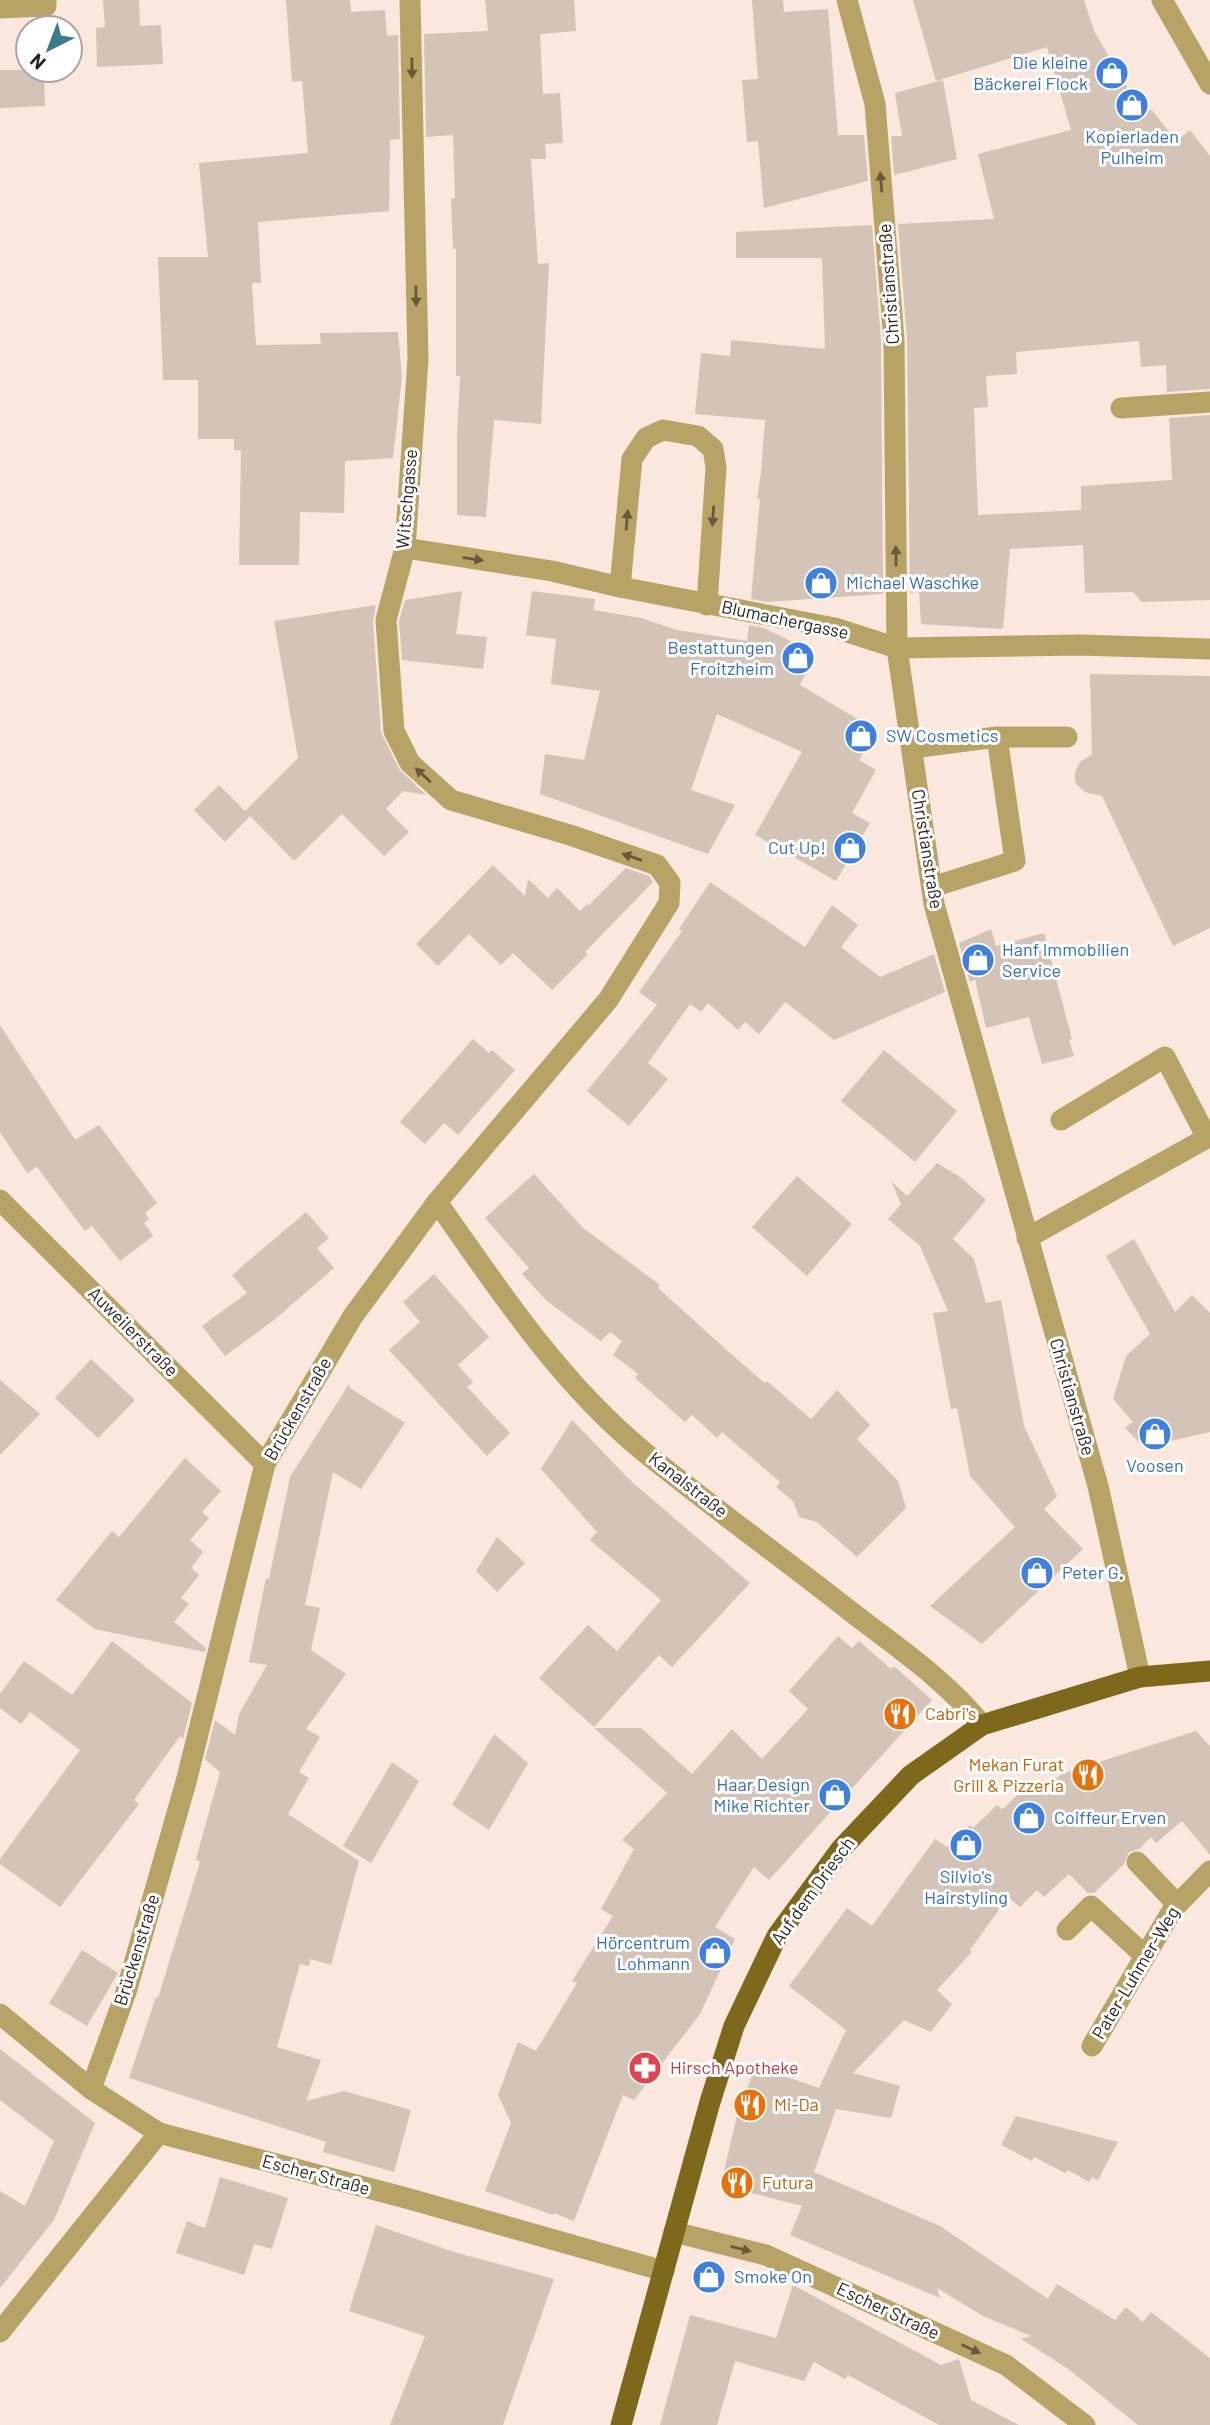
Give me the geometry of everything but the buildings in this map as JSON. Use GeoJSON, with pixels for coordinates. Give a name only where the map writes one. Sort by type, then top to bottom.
{"type":"FeatureCollection","features":[{"type":"Feature","properties":{"kind":"main road","name":"Auf dem Driesch"},"geometry":{"type":"LineString","coordinates":[[621,2425],[734,2026],[777,1936],[841,1849],[911,1775],[982,1725],[1140,1677],[1210,1671]]}},
{"type":"Feature","properties":{"kind":"street"},"geometry":{"type":"LineString","coordinates":[[0,8],[46,6],[46,0]]}},
{"type":"Feature","properties":{"kind":"street","name":"Witschgasse"},"geometry":{"type":"LineString","coordinates":[[410,0],[418,359],[405,548],[386,620],[394,731],[410,763],[451,800],[570,835],[657,865],[670,883],[669,903]]}},
{"type":"Feature","properties":{"kind":"street","name":"Christianstraße"},"geometry":{"type":"LineString","coordinates":[[847,0],[875,104],[894,340],[897,649],[934,904],[1098,1486],[1140,1677]]}},
{"type":"Feature","properties":{"kind":"street"},"geometry":{"type":"LineString","coordinates":[[1162,0],[1210,84]]}},
{"type":"Feature","properties":{"kind":"street"},"geometry":{"type":"LineString","coordinates":[[1121,408],[1210,402]]}},
{"type":"Feature","properties":{"kind":"street"},"geometry":{"type":"LineString","coordinates":[[620,587],[632,459],[646,438],[663,430],[698,436],[713,449],[716,467],[707,605]]}},
{"type":"Feature","properties":{"kind":"street","name":"Blumachergasse"},"geometry":{"type":"LineString","coordinates":[[405,548],[552,571],[707,605],[835,628],[897,649],[1081,645],[1210,649]]}},
{"type":"Feature","properties":{"kind":"street"},"geometry":{"type":"LineString","coordinates":[[932,887],[1015,861],[997,737]]}},
{"type":"Feature","properties":{"kind":"street"},"geometry":{"type":"LineString","coordinates":[[912,748],[997,737],[1068,737]]}},
{"type":"Feature","properties":{"kind":"street","name":"Brückenstraße"},"geometry":{"type":"LineString","coordinates":[[92,2089],[126,1992],[186,1782],[265,1464],[354,1316],[437,1202],[608,1000],[669,903]]}},
{"type":"Feature","properties":{"kind":"street"},"geometry":{"type":"LineString","coordinates":[[1027,1238],[1209,1138],[1165,1057],[1061,1120]]}},
{"type":"Feature","properties":{"kind":"street","name":"Auweilerstraße"},"geometry":{"type":"LineString","coordinates":[[0,1200],[265,1464]]}},
{"type":"Feature","properties":{"kind":"street","name":"Kanalstraße"},"geometry":{"type":"LineString","coordinates":[[437,1202],[519,1320],[597,1409],[642,1450],[900,1650],[964,1704],[982,1725]]}},
{"type":"Feature","properties":{"kind":"street"},"geometry":{"type":"LineString","coordinates":[[1138,1862],[1177,1904]]}},
{"type":"Feature","properties":{"kind":"street","name":"Pater-Luhmer-Weg"},"geometry":{"type":"LineString","coordinates":[[1092,2046],[1177,1904],[1210,1871]]}},
{"type":"Feature","properties":{"kind":"street"},"geometry":{"type":"LineString","coordinates":[[1067,1930],[1091,1906],[1145,1956]]}},
{"type":"Feature","properties":{"kind":"street","name":"Escher Straße"},"geometry":{"type":"LineString","coordinates":[[0,2014],[92,2089],[159,2133],[406,2198],[664,2271]]}},
{"type":"Feature","properties":{"kind":"street"},"geometry":{"type":"LineString","coordinates":[[0,2332],[159,2133]]}},
{"type":"Feature","properties":{"kind":"street","name":"Escher Straße"},"geometry":{"type":"LineString","coordinates":[[674,2232],[766,2255],[1006,2365],[1085,2425]]}},
{"type":"Feature","properties":{"kind":"place","name":"Die kleine Bäckerei Flock"},"geometry":{"type":"Point","coordinates":[1112,73]}},
{"type":"Feature","properties":{"kind":"place","name":"Kopierladen Pulheim"},"geometry":{"type":"Point","coordinates":[1132,105]}},
{"type":"Feature","properties":{"kind":"place","name":"Michael Waschke"},"geometry":{"type":"Point","coordinates":[821,583]}},
{"type":"Feature","properties":{"kind":"place","name":"Bestattungen Froitzheim"},"geometry":{"type":"Point","coordinates":[798,658]}},
{"type":"Feature","properties":{"kind":"place","name":"SW Cosmetics"},"geometry":{"type":"Point","coordinates":[861,736]}},
{"type":"Feature","properties":{"kind":"place","name":"Cut Up!"},"geometry":{"type":"Point","coordinates":[850,848]}},
{"type":"Feature","properties":{"kind":"place","name":"Hanf Immobilien Service"},"geometry":{"type":"Point","coordinates":[978,960]}},
{"type":"Feature","properties":{"kind":"place","name":"Voosen"},"geometry":{"type":"Point","coordinates":[1155,1434]}},
{"type":"Feature","properties":{"kind":"place","name":"Peter G."},"geometry":{"type":"Point","coordinates":[1037,1573]}},
{"type":"Feature","properties":{"kind":"place","name":"Cabri's"},"geometry":{"type":"Point","coordinates":[900,1714]}},
{"type":"Feature","properties":{"kind":"place","name":"Mekan Furat Grill & Pizzeria"},"geometry":{"type":"Point","coordinates":[1088,1775]}},
{"type":"Feature","properties":{"kind":"place","name":"Haar Design Mike Richter"},"geometry":{"type":"Point","coordinates":[835,1795]}},
{"type":"Feature","properties":{"kind":"place","name":"Coiffeur Erven"},"geometry":{"type":"Point","coordinates":[1029,1818]}},
{"type":"Feature","properties":{"kind":"place","name":"Silvio's Hairstyling"},"geometry":{"type":"Point","coordinates":[966,1845]}},
{"type":"Feature","properties":{"kind":"place","name":"Hörcentrum Lohmann"},"geometry":{"type":"Point","coordinates":[715,1953]}},
{"type":"Feature","properties":{"kind":"place","name":"Hirsch Apotheke"},"geometry":{"type":"Point","coordinates":[645,2068]}},
{"type":"Feature","properties":{"kind":"place","name":"Mi-Da"},"geometry":{"type":"Point","coordinates":[750,2105]}},
{"type":"Feature","properties":{"kind":"place","name":"Futura"},"geometry":{"type":"Point","coordinates":[737,2183]}},
{"type":"Feature","properties":{"kind":"place","name":"Smoke On"},"geometry":{"type":"Point","coordinates":[709,2277]}}]}
